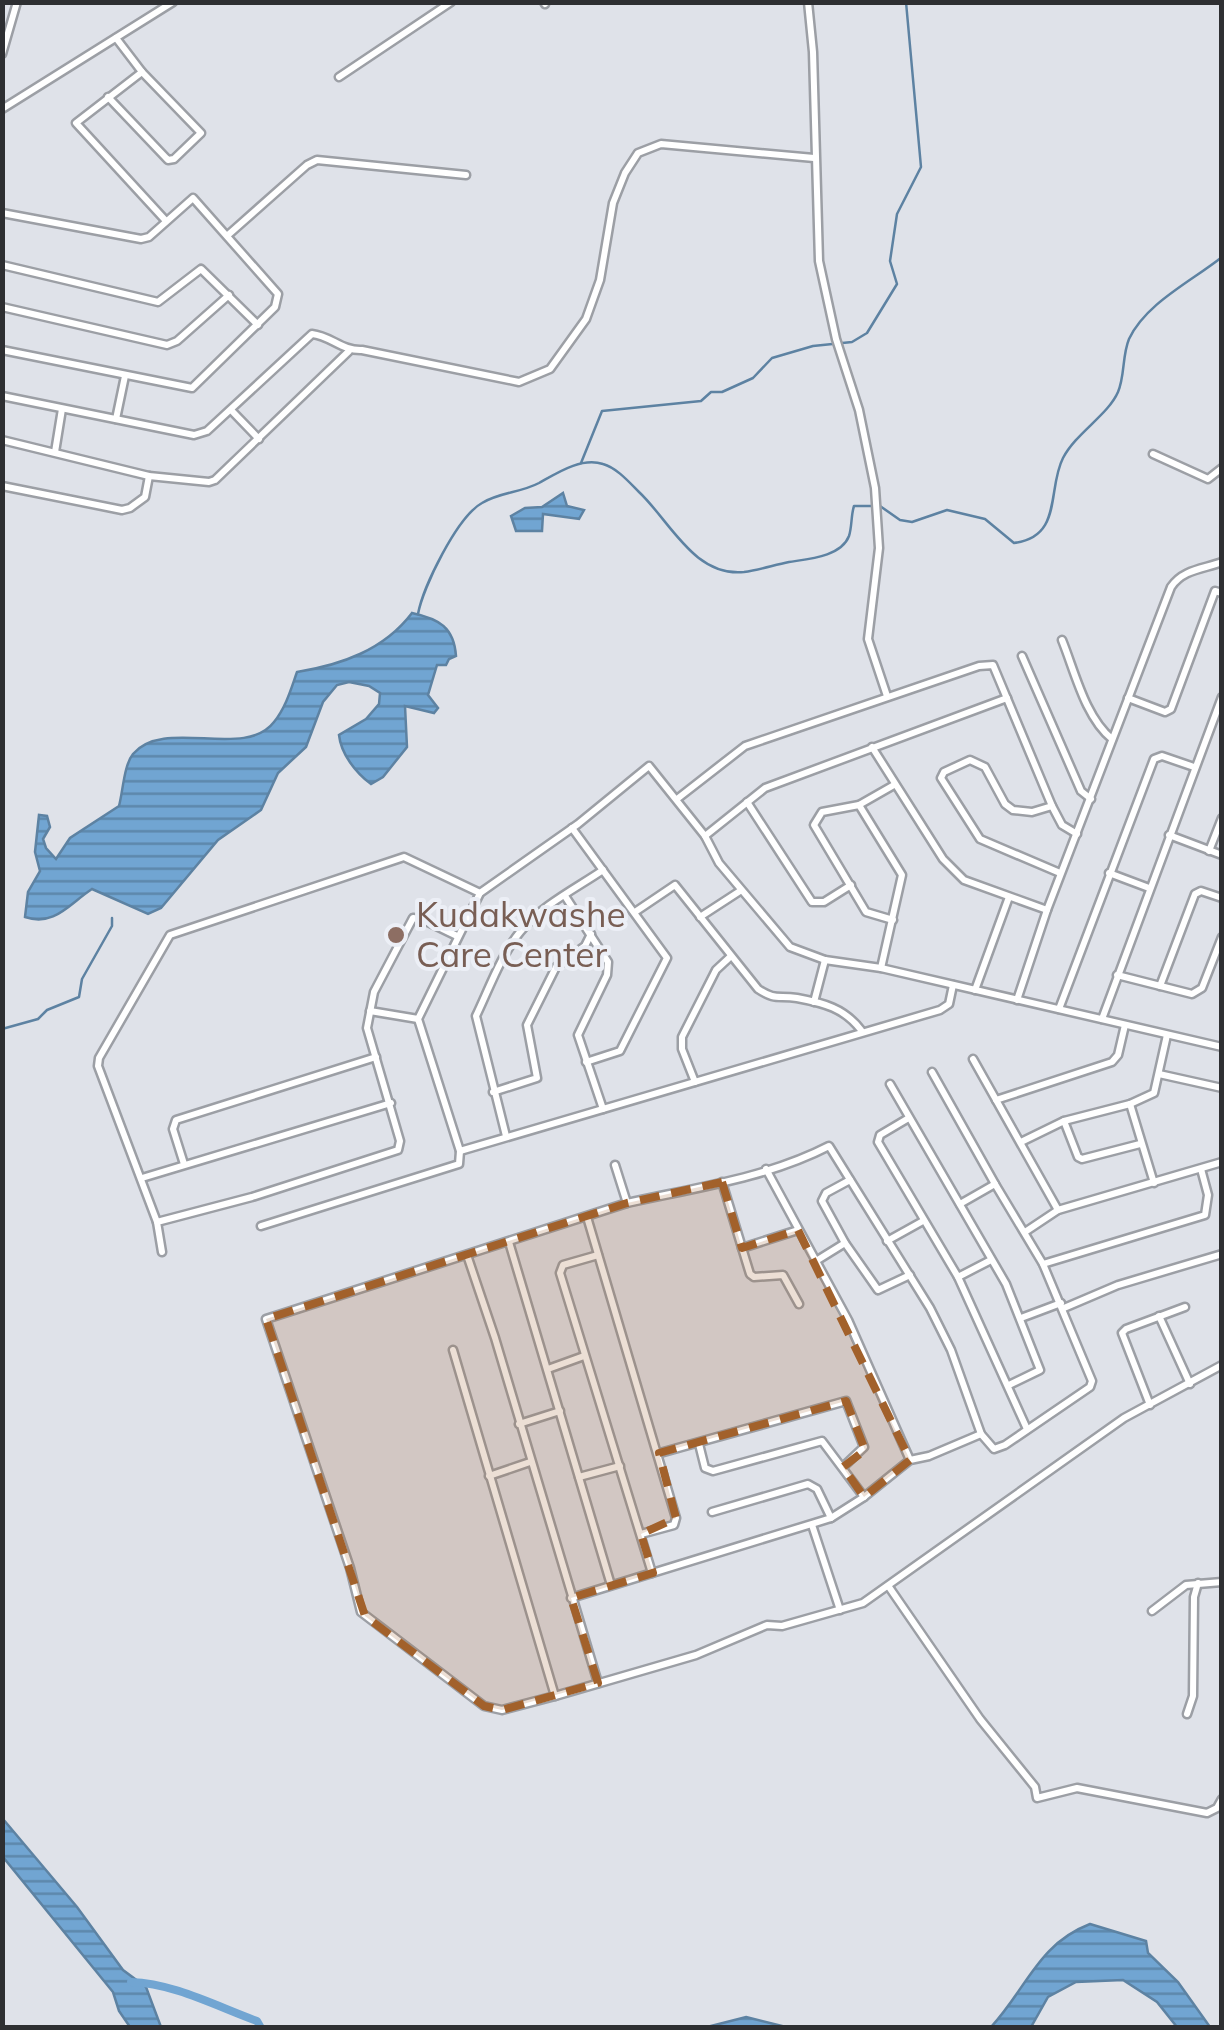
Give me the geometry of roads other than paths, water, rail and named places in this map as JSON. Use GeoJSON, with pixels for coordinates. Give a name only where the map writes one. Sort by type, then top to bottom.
{"type":"FeatureCollection","features":[{"type":"Feature","properties":{"kind":"street"},"geometry":{"type":"LineString","coordinates":[[2,54],[17,2]]}},
{"type":"Feature","properties":{"kind":"street"},"geometry":{"type":"LineString","coordinates":[[2,109],[173,2]]}},
{"type":"Feature","properties":{"kind":"street"},"geometry":{"type":"LineString","coordinates":[[808,2],[813,52],[818,261],[837,343],[859,410],[875,488],[880,526],[868,638],[887,696]]}},
{"type":"Feature","properties":{"kind":"street"},"geometry":{"type":"LineString","coordinates":[[338,76],[447,4]]}},
{"type":"Feature","properties":{"kind":"street"},"geometry":{"type":"LineString","coordinates":[[108,97],[166,158],[174,159],[200,132],[142,72],[116,38]]}},
{"type":"Feature","properties":{"kind":"street"},"geometry":{"type":"LineString","coordinates":[[142,72],[76,124],[166,221]]}},
{"type":"Feature","properties":{"kind":"street"},"geometry":{"type":"LineString","coordinates":[[2,396],[194,436],[231,410],[312,334],[349,350],[491,378],[519,382],[535,378],[550,369],[586,319],[600,280],[614,203],[638,153],[661,144],[814,158]]}},
{"type":"Feature","properties":{"kind":"street"},"geometry":{"type":"LineString","coordinates":[[228,235],[317,160],[466,175]]}},
{"type":"Feature","properties":{"kind":"street"},"geometry":{"type":"LineString","coordinates":[[2,213],[132,239],[149,236],[193,198],[278,294],[275,307],[192,388],[2,350]]}},
{"type":"Feature","properties":{"kind":"street"},"geometry":{"type":"LineString","coordinates":[[2,265],[158,302],[201,269],[258,325]]}},
{"type":"Feature","properties":{"kind":"street"},"geometry":{"type":"LineString","coordinates":[[2,308],[167,345],[177,341],[230,295]]}},
{"type":"Feature","properties":{"kind":"street"},"geometry":{"type":"LineString","coordinates":[[2,440],[148,476],[195,482],[215,480],[349,350]]}},
{"type":"Feature","properties":{"kind":"street"},"geometry":{"type":"LineString","coordinates":[[116,420],[125,376]]}},
{"type":"Feature","properties":{"kind":"street"},"geometry":{"type":"LineString","coordinates":[[55,452],[62,409]]}},
{"type":"Feature","properties":{"kind":"street"},"geometry":{"type":"LineString","coordinates":[[231,410],[259,439]]}},
{"type":"Feature","properties":{"kind":"street"},"geometry":{"type":"LineString","coordinates":[[1153,454],[1208,479],[1222,468]]}},
{"type":"Feature","properties":{"kind":"street"},"geometry":{"type":"LineString","coordinates":[[2,486],[122,510],[144,497],[148,476]]}},
{"type":"Feature","properties":{"kind":"street"},"geometry":{"type":"LineString","coordinates":[[1017,1000],[1047,910],[1175,580],[1200,566],[1222,562]]}},
{"type":"Feature","properties":{"kind":"street"},"geometry":{"type":"LineString","coordinates":[[1128,698],[1165,712],[1171,709],[1216,591],[1222,593]]}},
{"type":"Feature","properties":{"kind":"street"},"geometry":{"type":"LineString","coordinates":[[1062,640],[1100,730],[1112,738]]}},
{"type":"Feature","properties":{"kind":"street"},"geometry":{"type":"LineString","coordinates":[[1022,656],[1081,791],[1091,799]]}},
{"type":"Feature","properties":{"kind":"street"},"geometry":{"type":"LineString","coordinates":[[677,799],[746,746],[979,666],[992,666],[1052,806],[1062,825],[1077,834]]}},
{"type":"Feature","properties":{"kind":"street"},"geometry":{"type":"LineString","coordinates":[[1102,1019],[1222,697]]}},
{"type":"Feature","properties":{"kind":"street"},"geometry":{"type":"LineString","coordinates":[[705,836],[765,788],[1007,698]]}},
{"type":"Feature","properties":{"kind":"street"},"geometry":{"type":"LineString","coordinates":[[1212,722],[1222,726]]}},
{"type":"Feature","properties":{"kind":"street"},"geometry":{"type":"LineString","coordinates":[[872,748],[946,863],[967,882],[1047,910]]}},
{"type":"Feature","properties":{"kind":"street"},"geometry":{"type":"LineString","coordinates":[[1059,1009],[1154,759],[1162,756],[1194,767]]}},
{"type":"Feature","properties":{"kind":"street"},"geometry":{"type":"LineString","coordinates":[[1052,806],[1032,812],[1013,810],[1005,804],[985,767],[970,760],[944,772],[942,778],[980,839],[1061,874]]}},
{"type":"Feature","properties":{"kind":"street"},"geometry":{"type":"LineString","coordinates":[[261,1226],[459,1164],[460,1151],[418,1018],[456,936],[480,893],[572,828],[649,766],[705,836],[716,860],[740,891],[790,947],[825,960],[881,968],[1222,1047]]}},
{"type":"Feature","properties":{"kind":"street"},"geometry":{"type":"LineString","coordinates":[[893,920],[868,914],[814,824],[822,812],[859,804],[894,785]]}},
{"type":"Feature","properties":{"kind":"street"},"geometry":{"type":"LineString","coordinates":[[748,802],[812,902],[824,902],[851,885]]}},
{"type":"Feature","properties":{"kind":"street"},"geometry":{"type":"LineString","coordinates":[[859,804],[901,871],[881,968]]}},
{"type":"Feature","properties":{"kind":"street"},"geometry":{"type":"LineString","coordinates":[[1209,850],[1222,818]]}},
{"type":"Feature","properties":{"kind":"street"},"geometry":{"type":"LineString","coordinates":[[572,828],[667,958],[620,1051],[586,1062]]}},
{"type":"Feature","properties":{"kind":"street"},"geometry":{"type":"LineString","coordinates":[[1170,835],[1222,855]]}},
{"type":"Feature","properties":{"kind":"street"},"geometry":{"type":"LineString","coordinates":[[162,1252],[157,1222],[142,1178],[98,1066],[170,935],[404,857],[480,893]]}},
{"type":"Feature","properties":{"kind":"street"},"geometry":{"type":"LineString","coordinates":[[506,1136],[476,1016],[517,936],[536,917],[603,870]]}},
{"type":"Feature","properties":{"kind":"street"},"geometry":{"type":"LineString","coordinates":[[1108,873],[1149,888]]}},
{"type":"Feature","properties":{"kind":"street"},"geometry":{"type":"LineString","coordinates":[[635,912],[675,885],[758,989],[771,998],[794,998],[845,1012],[861,1031]]}},
{"type":"Feature","properties":{"kind":"street"},"geometry":{"type":"LineString","coordinates":[[700,917],[740,891]]}},
{"type":"Feature","properties":{"kind":"street"},"geometry":{"type":"LineString","coordinates":[[1160,986],[1194,894],[1201,891],[1222,898]]}},
{"type":"Feature","properties":{"kind":"street"},"geometry":{"type":"LineString","coordinates":[[566,896],[606,956],[608,969],[578,1035],[603,1109]]}},
{"type":"Feature","properties":{"kind":"street"},"geometry":{"type":"LineString","coordinates":[[975,990],[1008,897]]}},
{"type":"Feature","properties":{"kind":"street"},"geometry":{"type":"LineString","coordinates":[[157,1222],[252,1197],[398,1150],[400,1141],[391,1103],[368,1028],[374,992],[413,918],[456,936]]}},
{"type":"Feature","properties":{"kind":"street"},"geometry":{"type":"LineString","coordinates":[[493,1092],[536,1078],[527,1025],[556,967],[585,946],[591,934]]}},
{"type":"Feature","properties":{"kind":"street"},"geometry":{"type":"LineString","coordinates":[[1117,975],[1192,994],[1198,992],[1222,937]]}},
{"type":"Feature","properties":{"kind":"street"},"geometry":{"type":"LineString","coordinates":[[694,1082],[682,1037],[716,970],[730,956]]}},
{"type":"Feature","properties":{"kind":"street"},"geometry":{"type":"LineString","coordinates":[[814,1002],[825,960]]}},
{"type":"Feature","properties":{"kind":"street"},"geometry":{"type":"LineString","coordinates":[[460,1151],[940,1010],[948,1004],[953,985]]}},
{"type":"Feature","properties":{"kind":"street"},"geometry":{"type":"LineString","coordinates":[[370,1011],[418,1018]]}},
{"type":"Feature","properties":{"kind":"street"},"geometry":{"type":"LineString","coordinates":[[996,1100],[1112,1062],[1118,1055],[1126,1024]]}},
{"type":"Feature","properties":{"kind":"street"},"geometry":{"type":"LineString","coordinates":[[1022,1142],[1064,1120],[1150,1097],[1160,1074],[1167,1035]]}},
{"type":"Feature","properties":{"kind":"street"},"geometry":{"type":"LineString","coordinates":[[184,1164],[173,1128],[176,1120],[376,1057]]}},
{"type":"Feature","properties":{"kind":"street"},"geometry":{"type":"LineString","coordinates":[[973,1059],[1058,1210]]}},
{"type":"Feature","properties":{"kind":"street"},"geometry":{"type":"LineString","coordinates":[[932,1072],[1043,1264],[1091,1384],[994,1449],[981,1434],[951,1350],[910,1275],[829,1146],[766,1170],[627,1204],[266,1320],[362,1612],[484,1706],[502,1710],[554,1696],[696,1655],[766,1625],[782,1626],[863,1603],[1124,1418],[1222,1365]]}},
{"type":"Feature","properties":{"kind":"street"},"geometry":{"type":"LineString","coordinates":[[1160,1074],[1222,1088]]}},
{"type":"Feature","properties":{"kind":"street"},"geometry":{"type":"LineString","coordinates":[[890,1084],[1021,1318],[1040,1370],[1009,1384]]}},
{"type":"Feature","properties":{"kind":"street"},"geometry":{"type":"LineString","coordinates":[[142,1178],[391,1103]]}},
{"type":"Feature","properties":{"kind":"street"},"geometry":{"type":"LineString","coordinates":[[1130,1104],[1154,1184]]}},
{"type":"Feature","properties":{"kind":"street"},"geometry":{"type":"LineString","coordinates":[[907,1119],[880,1135],[878,1142],[958,1276],[1027,1429]]}},
{"type":"Feature","properties":{"kind":"street"},"geometry":{"type":"LineString","coordinates":[[1064,1120],[1082,1159],[1140,1144]]}},
{"type":"Feature","properties":{"kind":"street"},"geometry":{"type":"LineString","coordinates":[[1025,1232],[1058,1210],[1222,1162]]}},
{"type":"Feature","properties":{"kind":"street"},"geometry":{"type":"LineString","coordinates":[[616,1165],[627,1204]]}},
{"type":"Feature","properties":{"kind":"street"},"geometry":{"type":"LineString","coordinates":[[1043,1264],[1206,1215],[1208,1195],[1201,1168]]}},
{"type":"Feature","properties":{"kind":"street"},"geometry":{"type":"LineString","coordinates":[[766,1170],[848,1320],[910,1460]]}},
{"type":"Feature","properties":{"kind":"street"},"geometry":{"type":"LineString","coordinates":[[850,1180],[826,1193],[822,1200],[845,1243],[878,1290],[910,1275]]}},
{"type":"Feature","properties":{"kind":"street"},"geometry":{"type":"LineString","coordinates":[[722,1182],[752,1276],[783,1275],[799,1304]]}},
{"type":"Feature","properties":{"kind":"street"},"geometry":{"type":"LineString","coordinates":[[960,1204],[995,1184]]}},
{"type":"Feature","properties":{"kind":"street"},"geometry":{"type":"LineString","coordinates":[[587,1217],[676,1518],[674,1525],[641,1534]]}},
{"type":"Feature","properties":{"kind":"street"},"geometry":{"type":"LineString","coordinates":[[887,1240],[923,1220]]}},
{"type":"Feature","properties":{"kind":"street"},"geometry":{"type":"LineString","coordinates":[[742,1248],[798,1230]]}},
{"type":"Feature","properties":{"kind":"street"},"geometry":{"type":"LineString","coordinates":[[509,1242],[612,1585]]}},
{"type":"Feature","properties":{"kind":"street"},"geometry":{"type":"LineString","coordinates":[[816,1261],[845,1243]]}},
{"type":"Feature","properties":{"kind":"street"},"geometry":{"type":"LineString","coordinates":[[598,1254],[563,1266],[560,1273],[652,1573]]}},
{"type":"Feature","properties":{"kind":"street"},"geometry":{"type":"LineString","coordinates":[[1021,1318],[1222,1254]]}},
{"type":"Feature","properties":{"kind":"street"},"geometry":{"type":"LineString","coordinates":[[467,1255],[598,1683]]}},
{"type":"Feature","properties":{"kind":"street"},"geometry":{"type":"LineString","coordinates":[[958,1276],[991,1260]]}},
{"type":"Feature","properties":{"kind":"street"},"geometry":{"type":"LineString","coordinates":[[1150,1405],[1122,1338],[1126,1329],[1185,1307]]}},
{"type":"Feature","properties":{"kind":"street"},"geometry":{"type":"LineString","coordinates":[[1158,1316],[1190,1384]]}},
{"type":"Feature","properties":{"kind":"street"},"geometry":{"type":"LineString","coordinates":[[453,1350],[554,1696]]}},
{"type":"Feature","properties":{"kind":"street"},"geometry":{"type":"LineString","coordinates":[[548,1369],[585,1356]]}},
{"type":"Feature","properties":{"kind":"street"},"geometry":{"type":"LineString","coordinates":[[659,1453],[846,1400],[864,1447],[843,1468]]}},
{"type":"Feature","properties":{"kind":"street"},"geometry":{"type":"LineString","coordinates":[[519,1424],[560,1411]]}},
{"type":"Feature","properties":{"kind":"street"},"geometry":{"type":"LineString","coordinates":[[571,1598],[831,1518],[910,1460],[981,1434]]}},
{"type":"Feature","properties":{"kind":"street"},"geometry":{"type":"LineString","coordinates":[[699,1444],[705,1468],[713,1471],[822,1441],[864,1497]]}},
{"type":"Feature","properties":{"kind":"street"},"geometry":{"type":"LineString","coordinates":[[490,1476],[530,1462]]}},
{"type":"Feature","properties":{"kind":"street"},"geometry":{"type":"LineString","coordinates":[[579,1477],[620,1466]]}},
{"type":"Feature","properties":{"kind":"street"},"geometry":{"type":"LineString","coordinates":[[712,1512],[808,1484],[816,1489],[831,1518]]}},
{"type":"Feature","properties":{"kind":"street"},"geometry":{"type":"LineString","coordinates":[[812,1525],[840,1610]]}},
{"type":"Feature","properties":{"kind":"street"},"geometry":{"type":"LineString","coordinates":[[1152,1611],[1186,1585],[1222,1582]]}},
{"type":"Feature","properties":{"kind":"street"},"geometry":{"type":"LineString","coordinates":[[1187,1714],[1193,1696],[1194,1597],[1198,1583]]}},
{"type":"Feature","properties":{"kind":"street"},"geometry":{"type":"LineString","coordinates":[[890,1587],[980,1719],[1035,1787],[1037,1798],[1077,1788],[1207,1813],[1217,1808],[1222,1799]]}},
{"type":"Feature","properties":{"kind":"water"},"geometry":{"type":"Polygon","coordinates":[[[563,493],[567,506],[584,510],[579,519],[543,514],[542,531],[516,531],[511,516],[525,508],[542,507],[563,493]]]}},
{"type":"Feature","properties":{"kind":"water"},"geometry":{"type":"Polygon","coordinates":[[[412,613],[443,626],[452,638],[456,656],[446,665],[437,665],[428,695],[438,708],[434,713],[405,706],[407,747],[383,777],[371,784],[360,774],[346,756],[339,735],[366,719],[379,704],[380,693],[349,682],[337,685],[323,702],[306,747],[278,773],[261,810],[218,840],[161,908],[148,914],[92,889],[53,916],[25,917],[28,892],[40,871],[35,852],[39,815],[47,816],[50,827],[43,839],[56,859],[70,838],[119,806],[130,759],[147,744],[164,739],[244,738],[261,733],[282,710],[297,672],[360,654],[388,637],[412,613]]]}},
{"type":"Feature","properties":{"kind":"water"},"geometry":{"type":"Polygon","coordinates":[[[3,1819],[77,1907],[123,1970],[146,1987],[161,2027],[130,2027],[113,1992],[3,1857],[3,1819]]]}},
{"type":"Feature","properties":{"kind":"water"},"geometry":{"type":"Polygon","coordinates":[[[1090,1924],[1146,1941],[1148,1953],[1178,1982],[1210,2027],[1177,2027],[1157,2002],[1123,1980],[1076,1982],[1048,1997],[1031,2027],[991,2027],[1045,1955],[1090,1924]]]}},
{"type":"Feature","properties":{"kind":"water"},"geometry":{"type":"Polygon","coordinates":[[[746,2017],[786,2027],[707,2027],[746,2017]]]}},
{"type":"Feature","properties":{"kind":"waterway"},"geometry":{"type":"LineString","coordinates":[[581,463],[602,411],[701,401],[711,392],[722,392],[753,378],[772,358],[813,346],[852,342],[867,333],[897,284],[890,261],[897,214],[921,167],[906,2]]}},
{"type":"Feature","properties":{"kind":"waterway"},"geometry":{"type":"LineString","coordinates":[[418,614],[442,554],[472,511],[489,499],[586,463],[603,464],[618,472],[697,557],[726,571],[750,571],[831,553],[849,536],[854,506],[880,506],[900,520],[912,522],[947,510],[985,519],[1014,543],[1030,539],[1047,522],[1063,458],[1118,392],[1129,339],[1137,326],[1158,304],[1222,257]]}},
{"type":"Feature","properties":{"kind":"waterway"},"geometry":{"type":"LineString","coordinates":[[2,1029],[38,1019],[47,1010],[79,997],[82,979],[112,926],[112,918]]}},
{"type":"Feature","properties":{"kind":"waterway"},"geometry":{"type":"LineString","coordinates":[[131,1982],[195,1997],[257,2021],[261,2028]]}},
{"type":"Feature","properties":{"kind":"place","name":"Kudakwashe Care Center"},"geometry":{"type":"Point","coordinates":[396,935]}}]}
